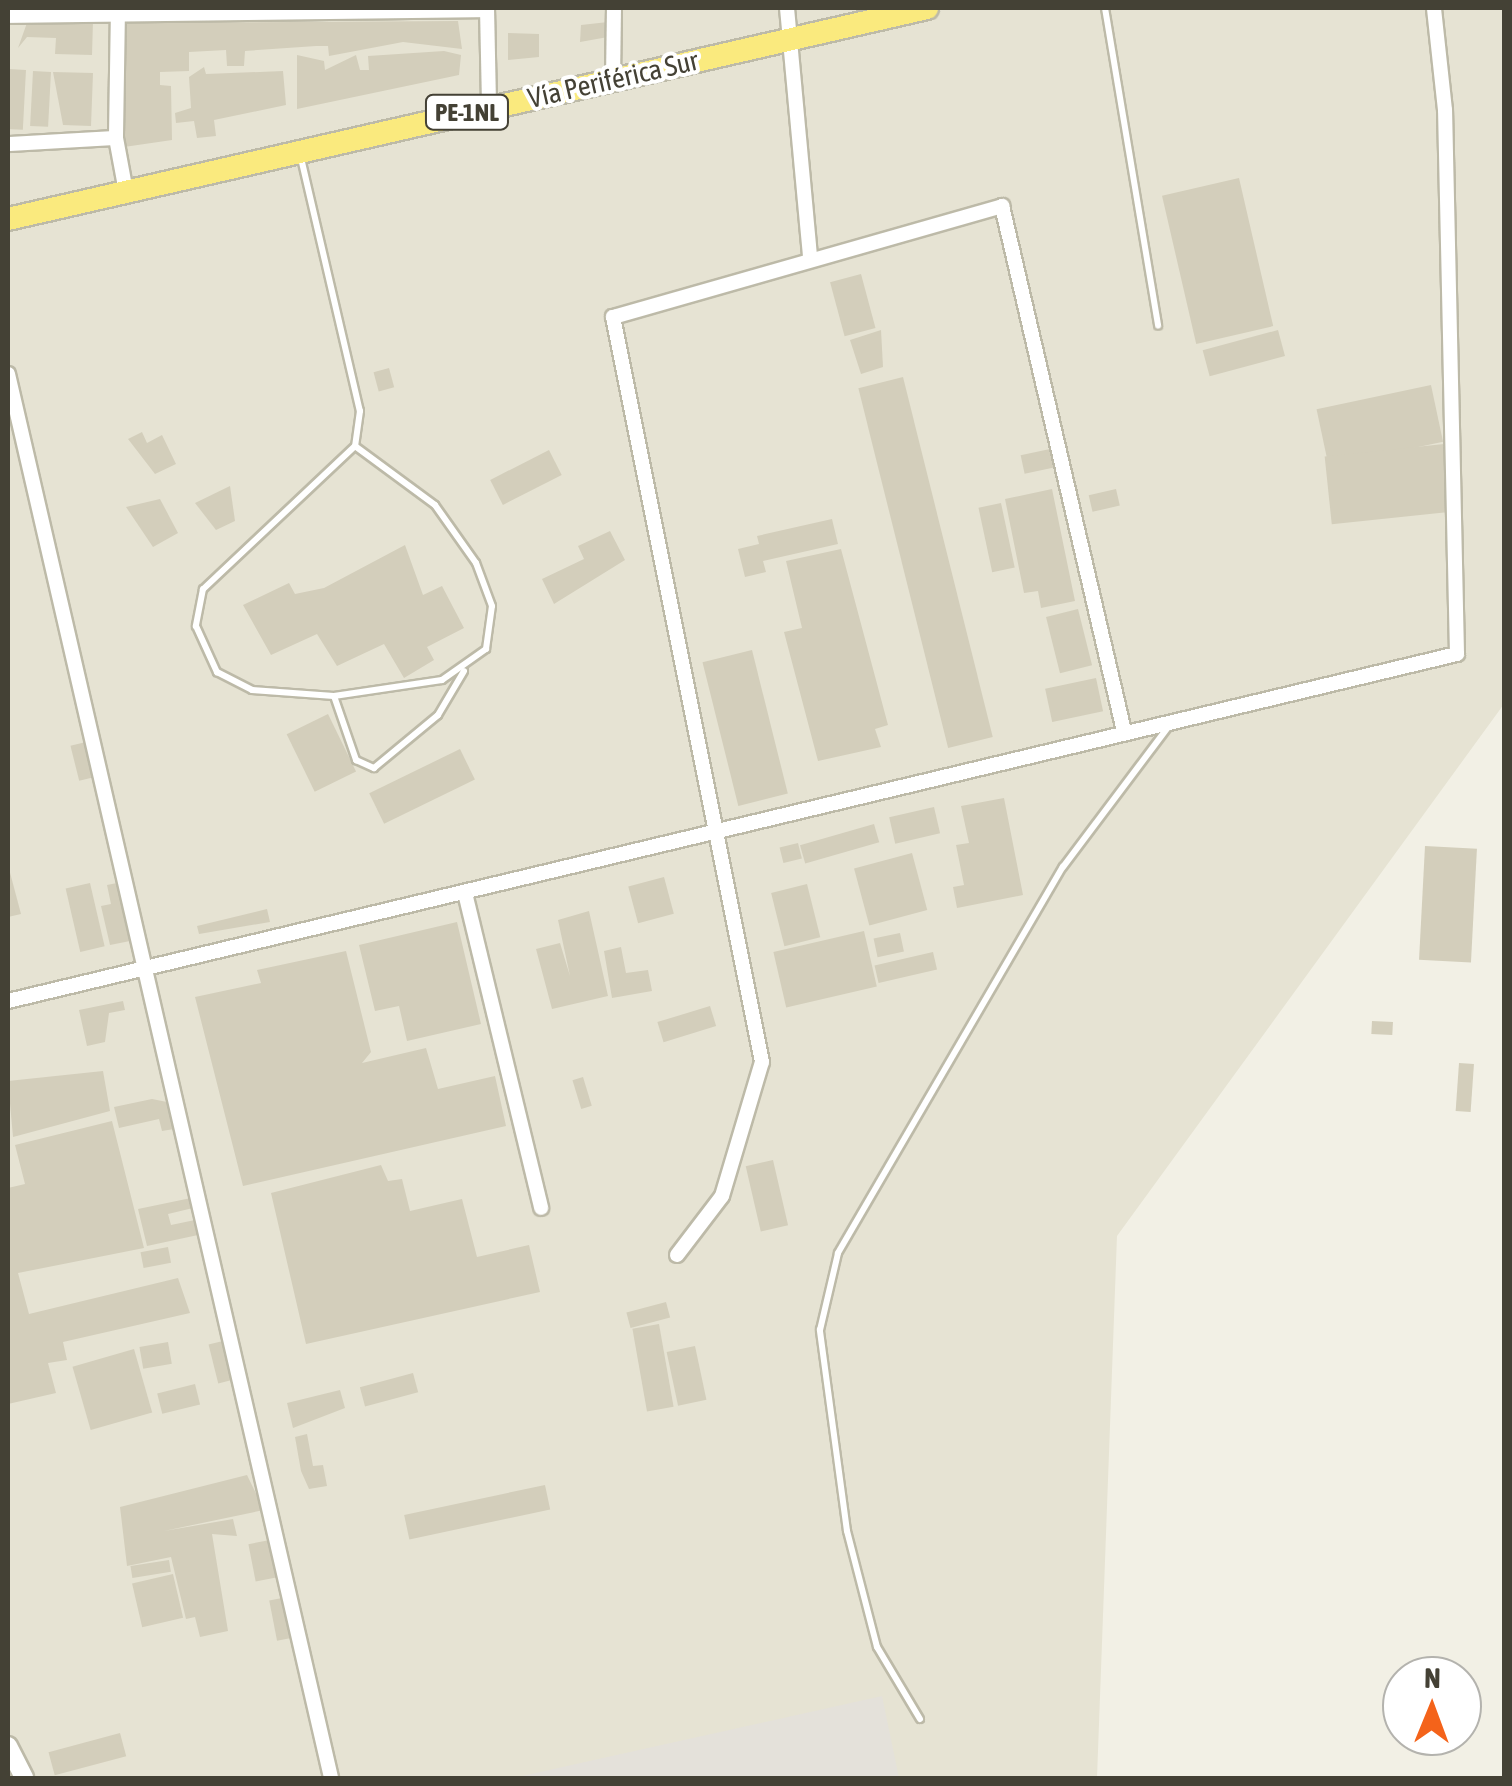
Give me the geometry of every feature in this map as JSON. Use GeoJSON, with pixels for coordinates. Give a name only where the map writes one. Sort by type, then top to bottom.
{"type":"FeatureCollection","features":[{"type":"Feature","properties":{"kind":"highway","name":"Vía Periférica Sur"},"geometry":{"type":"LineString","coordinates":[[8,219],[926,8]]}},
{"type":"Feature","properties":{"kind":"street"},"geometry":{"type":"LineString","coordinates":[[613,80],[614,8]]}},
{"type":"Feature","properties":{"kind":"street"},"geometry":{"type":"LineString","coordinates":[[787,8],[810,258]]}},
{"type":"Feature","properties":{"kind":"street"},"geometry":{"type":"LineString","coordinates":[[8,1001],[149,965],[715,837],[1176,718],[1458,654],[1445,110],[1434,8]]}},
{"type":"Feature","properties":{"kind":"street"},"geometry":{"type":"LineString","coordinates":[[8,16],[488,9],[489,107]]}},
{"type":"Feature","properties":{"kind":"street"},"geometry":{"type":"LineString","coordinates":[[118,12],[116,138],[126,192]]}},
{"type":"Feature","properties":{"kind":"street"},"geometry":{"type":"LineString","coordinates":[[8,144],[116,138]]}},
{"type":"Feature","properties":{"kind":"street"},"geometry":{"type":"LineString","coordinates":[[677,1256],[722,1196],[762,1062],[610,328],[622,308],[993,205],[1008,212],[1124,731]]}},
{"type":"Feature","properties":{"kind":"street"},"geometry":{"type":"LineString","coordinates":[[8,374],[149,965],[331,1778]]}},
{"type":"Feature","properties":{"kind":"street"},"geometry":{"type":"LineString","coordinates":[[465,892],[542,1208]]}},
{"type":"Feature","properties":{"kind":"street"},"geometry":{"type":"LineString","coordinates":[[8,1746],[24,1778]]}},
{"type":"Feature","properties":{"kind":"lane"},"geometry":{"type":"LineString","coordinates":[[1105,8],[1158,326]]}},
{"type":"Feature","properties":{"kind":"lane"},"geometry":{"type":"LineString","coordinates":[[300,152],[360,411],[355,446],[203,589],[196,626],[217,672],[252,690],[334,696],[464,671]]}},
{"type":"Feature","properties":{"kind":"lane"},"geometry":{"type":"LineString","coordinates":[[334,696],[356,760],[374,768],[438,714],[492,628],[476,563],[435,505],[355,446]]}},
{"type":"Feature","properties":{"kind":"lane"},"geometry":{"type":"LineString","coordinates":[[920,1719],[877,1647],[847,1531],[820,1330],[838,1253],[1063,867],[1176,718]]}},
{"type":"Feature","properties":{"kind":"shaded area"},"geometry":{"type":"Polygon","coordinates":[[[8,8],[1504,8],[1504,704],[1117,1236],[1097,1778],[8,1778],[8,8]]]}},
{"type":"Feature","properties":{"kind":"shaded area"},"geometry":{"type":"Polygon","coordinates":[[[882,1696],[899,1778],[513,1778],[882,1696]]]}},
{"type":"Feature","properties":{"kind":"building"},"geometry":{"type":"Polygon","coordinates":[[[28,20],[93,21],[92,55],[55,54],[56,38],[27,37],[18,48],[28,20]]]}},
{"type":"Feature","properties":{"kind":"building"},"geometry":{"type":"Polygon","coordinates":[[[458,21],[462,49],[403,42],[329,56],[328,46],[245,51],[244,66],[227,66],[226,50],[189,52],[189,71],[160,72],[160,85],[171,86],[172,140],[124,147],[124,23],[458,21]]]}},
{"type":"Feature","properties":{"kind":"building"},"geometry":{"type":"Polygon","coordinates":[[[608,22],[608,37],[580,42],[581,25],[608,22]]]}},
{"type":"Feature","properties":{"kind":"building"},"geometry":{"type":"Polygon","coordinates":[[[508,33],[539,34],[539,57],[508,60],[508,33]]]}},
{"type":"Feature","properties":{"kind":"building"},"geometry":{"type":"Polygon","coordinates":[[[444,51],[461,55],[459,75],[297,109],[297,55],[324,61],[325,70],[356,55],[360,70],[369,70],[368,56],[444,51]]]}},
{"type":"Feature","properties":{"kind":"building"},"geometry":{"type":"Polygon","coordinates":[[[204,67],[206,74],[283,71],[286,105],[214,120],[216,136],[197,138],[194,121],[176,123],[175,113],[191,108],[189,77],[204,67]]]}},
{"type":"Feature","properties":{"kind":"building"},"geometry":{"type":"Polygon","coordinates":[[[8,69],[26,70],[23,130],[8,129],[8,69]]]}},
{"type":"Feature","properties":{"kind":"building"},"geometry":{"type":"Polygon","coordinates":[[[33,71],[51,72],[48,127],[30,126],[33,71]]]}},
{"type":"Feature","properties":{"kind":"building"},"geometry":{"type":"Polygon","coordinates":[[[53,72],[93,73],[91,126],[63,125],[53,72]]]}},
{"type":"Feature","properties":{"kind":"building"},"geometry":{"type":"Polygon","coordinates":[[[1239,178],[1273,326],[1196,344],[1162,196],[1239,178]]]}},
{"type":"Feature","properties":{"kind":"building"},"geometry":{"type":"Polygon","coordinates":[[[861,274],[875,328],[845,336],[830,282],[861,274]]]}},
{"type":"Feature","properties":{"kind":"building"},"geometry":{"type":"Polygon","coordinates":[[[881,330],[883,367],[861,374],[850,340],[881,330]]]}},
{"type":"Feature","properties":{"kind":"building"},"geometry":{"type":"Polygon","coordinates":[[[1278,330],[1285,356],[1210,376],[1203,350],[1278,330]]]}},
{"type":"Feature","properties":{"kind":"building"},"geometry":{"type":"Polygon","coordinates":[[[389,368],[394,387],[379,391],[374,372],[389,368]]]}},
{"type":"Feature","properties":{"kind":"building"},"geometry":{"type":"Polygon","coordinates":[[[903,377],[993,737],[948,748],[858,388],[903,377]]]}},
{"type":"Feature","properties":{"kind":"building"},"geometry":{"type":"Polygon","coordinates":[[[1431,385],[1443,442],[1329,466],[1317,409],[1431,385]]]}},
{"type":"Feature","properties":{"kind":"building"},"geometry":{"type":"Polygon","coordinates":[[[142,432],[147,443],[162,435],[176,464],[155,474],[128,439],[142,432]]]}},
{"type":"Feature","properties":{"kind":"building"},"geometry":{"type":"Polygon","coordinates":[[[1444,444],[1451,512],[1332,524],[1325,457],[1444,444]]]}},
{"type":"Feature","properties":{"kind":"building"},"geometry":{"type":"Polygon","coordinates":[[[1050,449],[1054,468],[1025,474],[1021,455],[1050,449]]]}},
{"type":"Feature","properties":{"kind":"building"},"geometry":{"type":"Polygon","coordinates":[[[549,450],[562,475],[503,505],[490,480],[549,450]]]}},
{"type":"Feature","properties":{"kind":"building"},"geometry":{"type":"Polygon","coordinates":[[[230,486],[235,521],[216,530],[195,503],[230,486]]]}},
{"type":"Feature","properties":{"kind":"building"},"geometry":{"type":"Polygon","coordinates":[[[1052,489],[1075,601],[1041,608],[1038,591],[1024,593],[1005,499],[1052,489]]]}},
{"type":"Feature","properties":{"kind":"building"},"geometry":{"type":"Polygon","coordinates":[[[1116,489],[1120,506],[1093,512],[1089,495],[1116,489]]]}},
{"type":"Feature","properties":{"kind":"building"},"geometry":{"type":"Polygon","coordinates":[[[160,499],[178,533],[153,547],[126,507],[160,499]]]}},
{"type":"Feature","properties":{"kind":"building"},"geometry":{"type":"Polygon","coordinates":[[[1001,503],[1015,568],[992,572],[979,508],[1001,503]]]}},
{"type":"Feature","properties":{"kind":"building"},"geometry":{"type":"Polygon","coordinates":[[[832,519],[838,544],[763,561],[766,572],[745,577],[738,549],[759,544],[757,536],[832,519]]]}},
{"type":"Feature","properties":{"kind":"building"},"geometry":{"type":"Polygon","coordinates":[[[610,531],[625,560],[554,604],[542,579],[584,559],[578,546],[610,531]]]}},
{"type":"Feature","properties":{"kind":"building"},"geometry":{"type":"Polygon","coordinates":[[[405,545],[423,595],[442,586],[464,628],[427,647],[434,660],[404,678],[384,644],[337,666],[317,634],[271,655],[243,605],[289,583],[295,594],[324,588],[405,545]]]}},
{"type":"Feature","properties":{"kind":"building"},"geometry":{"type":"Polygon","coordinates":[[[841,549],[888,725],[875,729],[881,747],[818,761],[784,632],[802,628],[786,561],[841,549]]]}},
{"type":"Feature","properties":{"kind":"building"},"geometry":{"type":"Polygon","coordinates":[[[1078,609],[1092,665],[1060,673],[1046,617],[1078,609]]]}},
{"type":"Feature","properties":{"kind":"building"},"geometry":{"type":"Polygon","coordinates":[[[752,650],[788,794],[738,806],[703,662],[752,650]]]}},
{"type":"Feature","properties":{"kind":"building"},"geometry":{"type":"Polygon","coordinates":[[[1096,678],[1103,711],[1052,722],[1045,689],[1096,678]]]}},
{"type":"Feature","properties":{"kind":"building"},"geometry":{"type":"Polygon","coordinates":[[[328,714],[356,772],[315,792],[287,734],[328,714]]]}},
{"type":"Feature","properties":{"kind":"building"},"geometry":{"type":"Polygon","coordinates":[[[86,742],[95,777],[79,781],[70,746],[86,742]]]}},
{"type":"Feature","properties":{"kind":"building"},"geometry":{"type":"Polygon","coordinates":[[[460,749],[475,780],[384,824],[369,793],[460,749]]]}},
{"type":"Feature","properties":{"kind":"building"},"geometry":{"type":"Polygon","coordinates":[[[1004,798],[1023,895],[957,908],[953,887],[964,885],[956,845],[969,843],[961,806],[1004,798]]]}},
{"type":"Feature","properties":{"kind":"building"},"geometry":{"type":"Polygon","coordinates":[[[934,807],[940,833],[895,844],[889,817],[934,807]]]}},
{"type":"Feature","properties":{"kind":"building"},"geometry":{"type":"Polygon","coordinates":[[[874,824],[879,842],[805,863],[800,845],[874,824]]]}},
{"type":"Feature","properties":{"kind":"building"},"geometry":{"type":"Polygon","coordinates":[[[798,843],[802,859],[783,863],[780,848],[798,843]]]}},
{"type":"Feature","properties":{"kind":"building"},"geometry":{"type":"Polygon","coordinates":[[[1425,846],[1477,849],[1471,963],[1419,960],[1425,846]]]}},
{"type":"Feature","properties":{"kind":"building"},"geometry":{"type":"Polygon","coordinates":[[[912,853],[927,910],[869,926],[854,869],[912,853]]]}},
{"type":"Feature","properties":{"kind":"building"},"geometry":{"type":"Polygon","coordinates":[[[8,865],[21,914],[8,917],[8,865]]]}},
{"type":"Feature","properties":{"kind":"building"},"geometry":{"type":"Polygon","coordinates":[[[664,877],[674,914],[638,923],[628,887],[664,877]]]}},
{"type":"Feature","properties":{"kind":"building"},"geometry":{"type":"Polygon","coordinates":[[[122,882],[135,940],[110,945],[101,906],[111,904],[107,885],[122,882]]]}},
{"type":"Feature","properties":{"kind":"building"},"geometry":{"type":"Polygon","coordinates":[[[90,883],[105,946],[80,952],[66,889],[90,883]]]}},
{"type":"Feature","properties":{"kind":"building"},"geometry":{"type":"Polygon","coordinates":[[[807,884],[820,937],[784,946],[771,893],[807,884]]]}},
{"type":"Feature","properties":{"kind":"building"},"geometry":{"type":"Polygon","coordinates":[[[267,909],[270,922],[199,934],[197,926],[267,909]]]}},
{"type":"Feature","properties":{"kind":"building"},"geometry":{"type":"Polygon","coordinates":[[[589,911],[608,996],[552,1009],[536,949],[560,943],[570,976],[558,920],[589,911]]]}},
{"type":"Feature","properties":{"kind":"building"},"geometry":{"type":"Polygon","coordinates":[[[457,922],[481,1024],[407,1041],[399,1006],[375,1011],[359,945],[457,922]]]}},
{"type":"Feature","properties":{"kind":"building"},"geometry":{"type":"Polygon","coordinates":[[[864,931],[877,987],[786,1007],[773,952],[864,931]]]}},
{"type":"Feature","properties":{"kind":"building"},"geometry":{"type":"Polygon","coordinates":[[[900,933],[904,952],[878,957],[874,939],[900,933]]]}},
{"type":"Feature","properties":{"kind":"building"},"geometry":{"type":"Polygon","coordinates":[[[621,947],[626,973],[648,970],[652,991],[612,998],[604,951],[621,947]]]}},
{"type":"Feature","properties":{"kind":"building"},"geometry":{"type":"Polygon","coordinates":[[[346,951],[371,1052],[362,1063],[426,1048],[438,1089],[495,1076],[506,1126],[243,1186],[195,997],[261,983],[257,970],[346,951]]]}},
{"type":"Feature","properties":{"kind":"building"},"geometry":{"type":"Polygon","coordinates":[[[933,952],[937,970],[879,983],[875,965],[933,952]]]}},
{"type":"Feature","properties":{"kind":"building"},"geometry":{"type":"Polygon","coordinates":[[[123,1001],[125,1010],[109,1013],[105,1042],[87,1046],[79,1010],[123,1001]]]}},
{"type":"Feature","properties":{"kind":"building"},"geometry":{"type":"Polygon","coordinates":[[[710,1006],[716,1026],[664,1042],[657,1022],[710,1006]]]}},
{"type":"Feature","properties":{"kind":"building"},"geometry":{"type":"Polygon","coordinates":[[[1372,1021],[1393,1022],[1392,1035],[1371,1034],[1372,1021]]]}},
{"type":"Feature","properties":{"kind":"building"},"geometry":{"type":"Polygon","coordinates":[[[1459,1063],[1474,1064],[1471,1112],[1456,1111],[1459,1063]]]}},
{"type":"Feature","properties":{"kind":"building"},"geometry":{"type":"Polygon","coordinates":[[[103,1071],[110,1111],[13,1137],[8,1081],[103,1071]]]}},
{"type":"Feature","properties":{"kind":"building"},"geometry":{"type":"Polygon","coordinates":[[[583,1077],[592,1106],[581,1109],[572,1080],[583,1077]]]}},
{"type":"Feature","properties":{"kind":"building"},"geometry":{"type":"Polygon","coordinates":[[[152,1099],[167,1102],[174,1129],[162,1131],[159,1119],[119,1128],[114,1107],[152,1099]]]}},
{"type":"Feature","properties":{"kind":"building"},"geometry":{"type":"Polygon","coordinates":[[[112,1121],[144,1248],[18,1273],[29,1314],[178,1278],[190,1313],[63,1342],[67,1360],[48,1363],[56,1393],[8,1404],[8,1188],[25,1184],[15,1145],[112,1121]]]}},
{"type":"Feature","properties":{"kind":"building"},"geometry":{"type":"Polygon","coordinates":[[[773,1160],[788,1225],[761,1232],[746,1166],[773,1160]]]}},
{"type":"Feature","properties":{"kind":"building"},"geometry":{"type":"Polygon","coordinates":[[[381,1165],[388,1181],[402,1179],[410,1211],[462,1199],[477,1257],[529,1245],[540,1292],[306,1344],[271,1193],[381,1165]]]}},
{"type":"Feature","properties":{"kind":"building"},"geometry":{"type":"Polygon","coordinates":[[[191,1198],[193,1208],[168,1214],[171,1225],[195,1220],[198,1235],[147,1246],[138,1209],[191,1198]]]}},
{"type":"Feature","properties":{"kind":"building"},"geometry":{"type":"Polygon","coordinates":[[[168,1247],[171,1263],[144,1268],[141,1252],[168,1247]]]}},
{"type":"Feature","properties":{"kind":"building"},"geometry":{"type":"Polygon","coordinates":[[[666,1302],[670,1317],[631,1328],[626,1313],[666,1302]]]}},
{"type":"Feature","properties":{"kind":"building"},"geometry":{"type":"Polygon","coordinates":[[[659,1324],[674,1407],[647,1411],[632,1329],[659,1324]]]}},
{"type":"Feature","properties":{"kind":"building"},"geometry":{"type":"Polygon","coordinates":[[[227,1340],[237,1379],[218,1383],[209,1345],[227,1340]]]}},
{"type":"Feature","properties":{"kind":"building"},"geometry":{"type":"Polygon","coordinates":[[[168,1342],[172,1364],[143,1369],[139,1347],[168,1342]]]}},
{"type":"Feature","properties":{"kind":"building"},"geometry":{"type":"Polygon","coordinates":[[[695,1346],[706,1400],[678,1406],[667,1352],[695,1346]]]}},
{"type":"Feature","properties":{"kind":"building"},"geometry":{"type":"Polygon","coordinates":[[[134,1349],[152,1412],[91,1430],[72,1367],[134,1349]]]}},
{"type":"Feature","properties":{"kind":"building"},"geometry":{"type":"Polygon","coordinates":[[[413,1373],[418,1392],[365,1407],[360,1387],[413,1373]]]}},
{"type":"Feature","properties":{"kind":"building"},"geometry":{"type":"Polygon","coordinates":[[[195,1384],[200,1404],[162,1414],[157,1393],[195,1384]]]}},
{"type":"Feature","properties":{"kind":"building"},"geometry":{"type":"Polygon","coordinates":[[[340,1390],[345,1408],[293,1428],[287,1403],[340,1390]]]}},
{"type":"Feature","properties":{"kind":"building"},"geometry":{"type":"Polygon","coordinates":[[[307,1434],[313,1466],[323,1465],[327,1486],[309,1489],[301,1471],[295,1437],[307,1434]]]}},
{"type":"Feature","properties":{"kind":"building"},"geometry":{"type":"Polygon","coordinates":[[[247,1475],[264,1510],[164,1531],[233,1519],[237,1536],[212,1534],[228,1631],[200,1637],[195,1617],[186,1619],[171,1557],[127,1566],[120,1507],[247,1475]]]}},
{"type":"Feature","properties":{"kind":"building"},"geometry":{"type":"Polygon","coordinates":[[[545,1485],[550,1509],[409,1539],[404,1515],[545,1485]]]}},
{"type":"Feature","properties":{"kind":"building"},"geometry":{"type":"Polygon","coordinates":[[[270,1540],[277,1577],[256,1581],[248,1544],[270,1540]]]}},
{"type":"Feature","properties":{"kind":"building"},"geometry":{"type":"Polygon","coordinates":[[[169,1560],[171,1572],[132,1578],[130,1566],[169,1560]]]}},
{"type":"Feature","properties":{"kind":"building"},"geometry":{"type":"Polygon","coordinates":[[[173,1574],[183,1618],[142,1627],[132,1583],[173,1574]]]}},
{"type":"Feature","properties":{"kind":"building"},"geometry":{"type":"Polygon","coordinates":[[[282,1598],[290,1638],[277,1641],[269,1600],[282,1598]]]}},
{"type":"Feature","properties":{"kind":"building"},"geometry":{"type":"Polygon","coordinates":[[[120,1733],[126,1756],[55,1775],[49,1752],[120,1733]]]}}]}
